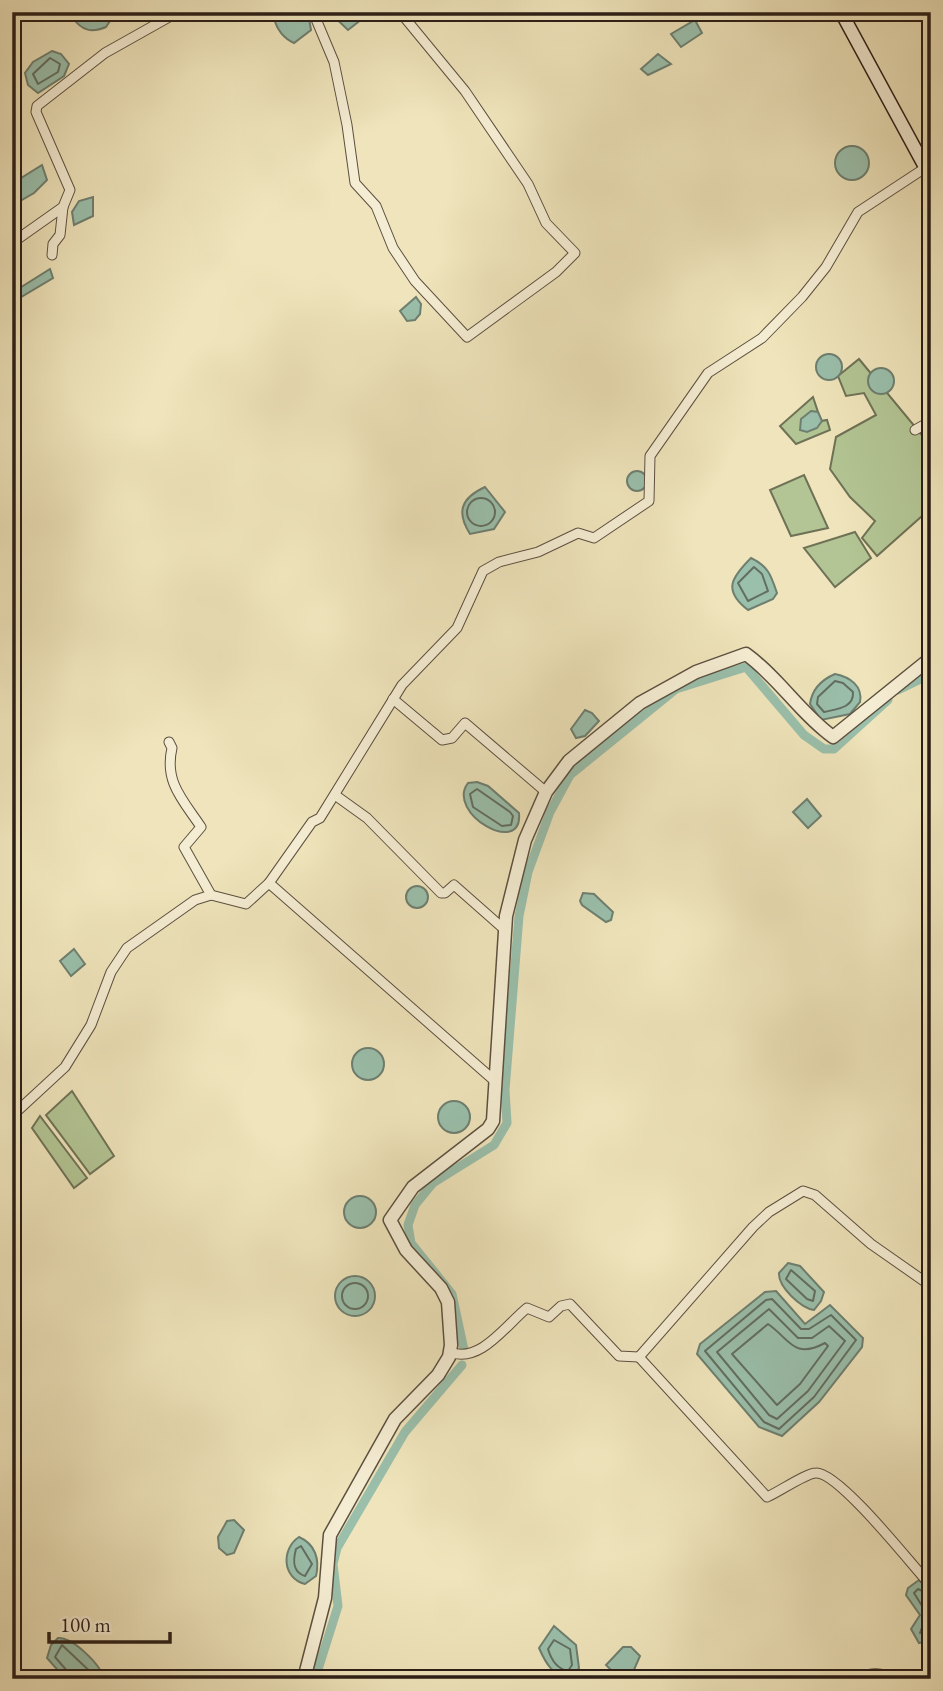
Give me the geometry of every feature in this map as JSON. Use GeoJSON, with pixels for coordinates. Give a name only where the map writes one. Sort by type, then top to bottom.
{"type":"FeatureCollection","features":[{"type":"Feature","properties":{"kind":"street"},"geometry":{"type":"LineString","coordinates":[[52,255],[52,244],[61,235],[63,207],[70,190],[36,112],[37,106],[105,53],[178,12]]}},
{"type":"Feature","properties":{"kind":"street"},"geometry":{"type":"LineString","coordinates":[[313,12],[334,62],[355,184],[376,206],[393,247],[415,281],[467,337],[556,272],[575,253],[547,223],[528,184],[465,91],[400,12]]}},
{"type":"Feature","properties":{"kind":"street"},"geometry":{"type":"LineString","coordinates":[[12,1116],[65,1067],[90,1026],[120,955],[179,910],[211,895],[246,904],[269,883],[335,795],[402,685],[457,628],[483,571],[499,562],[538,552],[578,533],[594,538],[649,501],[650,456],[708,373],[762,338],[802,297],[826,267],[858,212],[928,173],[841,12]]}},
{"type":"Feature","properties":{"kind":"street"},"geometry":{"type":"LineString","coordinates":[[12,243],[63,207]]}},
{"type":"Feature","properties":{"kind":"street"},"geometry":{"type":"LineString","coordinates":[[915,430],[931,421]]}},
{"type":"Feature","properties":{"kind":"street"},"geometry":{"type":"LineString","coordinates":[[304,1679],[325,1598],[326,1556],[330,1535],[395,1419],[438,1375],[450,1352],[452,1329],[449,1302],[441,1288],[406,1250],[390,1220],[413,1187],[488,1129],[493,1121],[505,930],[514,873],[545,792],[569,761],[640,703],[696,672],[746,653],[762,665],[814,723],[833,737],[931,658]]}},
{"type":"Feature","properties":{"kind":"street"},"geometry":{"type":"LineString","coordinates":[[393,699],[442,740],[452,738],[465,723],[545,792]]}},
{"type":"Feature","properties":{"kind":"street"},"geometry":{"type":"LineString","coordinates":[[169,742],[172,748],[167,768],[172,783],[201,827],[184,847],[211,895]]}},
{"type":"Feature","properties":{"kind":"street"},"geometry":{"type":"LineString","coordinates":[[335,795],[367,818],[441,893],[446,893],[454,885],[505,930]]}},
{"type":"Feature","properties":{"kind":"street"},"geometry":{"type":"LineString","coordinates":[[269,883],[496,1082]]}},
{"type":"Feature","properties":{"kind":"street"},"geometry":{"type":"LineString","coordinates":[[639,1357],[753,1227],[769,1212],[803,1191],[815,1195],[871,1244],[931,1286]]}},
{"type":"Feature","properties":{"kind":"street"},"geometry":{"type":"LineString","coordinates":[[450,1352],[464,1356],[475,1352],[527,1308],[549,1317],[561,1306],[570,1304],[619,1356],[639,1357],[767,1497],[813,1472],[828,1474],[931,1586]]}},
{"type":"Feature","properties":{"kind":"street"},"geometry":{"type":"LineString","coordinates":[[858,1679],[867,1674],[886,1674],[891,1679]]}},
{"type":"Feature","properties":{"kind":"shaded area"},"geometry":{"type":"Polygon","coordinates":[[[859,359],[931,446],[931,508],[877,556],[862,538],[875,521],[850,497],[830,469],[836,437],[876,415],[864,393],[846,396],[838,376],[859,359]]]}},
{"type":"Feature","properties":{"kind":"shaded area"},"geometry":{"type":"Polygon","coordinates":[[[813,397],[821,421],[827,420],[830,430],[796,444],[780,426],[813,397]]]}},
{"type":"Feature","properties":{"kind":"shaded area"},"geometry":{"type":"Polygon","coordinates":[[[804,475],[828,528],[791,536],[770,490],[804,475]]]}},
{"type":"Feature","properties":{"kind":"shaded area"},"geometry":{"type":"Polygon","coordinates":[[[855,532],[871,558],[835,587],[804,548],[855,532]]]}},
{"type":"Feature","properties":{"kind":"shaded area"},"geometry":{"type":"Polygon","coordinates":[[[72,1091],[114,1156],[90,1174],[46,1115],[72,1091]]]}},
{"type":"Feature","properties":{"kind":"shaded area"},"geometry":{"type":"Polygon","coordinates":[[[40,1116],[87,1178],[74,1188],[32,1128],[40,1116]]]}},
{"type":"Feature","properties":{"kind":"water"},"geometry":{"type":"Polygon","coordinates":[[[76,12],[113,12],[114,15],[106,27],[92,30],[76,22],[73,18],[76,12]]]}},
{"type":"Feature","properties":{"kind":"water"},"geometry":{"type":"Polygon","coordinates":[[[279,12],[308,12],[311,30],[294,43],[290,41],[281,33],[275,22],[274,18],[279,12]]]}},
{"type":"Feature","properties":{"kind":"water"},"geometry":{"type":"Polygon","coordinates":[[[329,12],[371,12],[348,30],[329,12]]]}},
{"type":"Feature","properties":{"kind":"water"},"geometry":{"type":"Polygon","coordinates":[[[695,20],[702,33],[681,47],[671,34],[695,20]]]}},
{"type":"Feature","properties":{"kind":"water"},"geometry":{"type":"Polygon","coordinates":[[[52,51],[61,54],[69,64],[64,76],[38,93],[28,85],[25,73],[33,62],[52,51]]]}},
{"type":"Feature","properties":{"kind":"water"},"geometry":{"type":"Polygon","coordinates":[[[658,54],[671,64],[648,75],[641,69],[658,54]]]}},
{"type":"Feature","properties":{"kind":"water"},"geometry":{"type":"Polygon","coordinates":[[[852,146],[864,151],[869,163],[864,175],[852,180],[840,175],[835,163],[840,151],[852,146]]]}},
{"type":"Feature","properties":{"kind":"water"},"geometry":{"type":"Polygon","coordinates":[[[42,165],[47,180],[34,193],[20,201],[12,194],[13,183],[42,165]]]}},
{"type":"Feature","properties":{"kind":"water"},"geometry":{"type":"Polygon","coordinates":[[[93,197],[93,216],[74,225],[72,212],[79,201],[93,197]]]}},
{"type":"Feature","properties":{"kind":"water"},"geometry":{"type":"Polygon","coordinates":[[[50,269],[53,278],[16,300],[15,291],[50,269]]]}},
{"type":"Feature","properties":{"kind":"water"},"geometry":{"type":"Polygon","coordinates":[[[416,297],[421,304],[420,314],[415,320],[407,321],[400,311],[416,297]]]}},
{"type":"Feature","properties":{"kind":"water"},"geometry":{"type":"Polygon","coordinates":[[[829,354],[838,358],[842,367],[838,376],[829,380],[820,376],[816,367],[820,358],[829,354]]]}},
{"type":"Feature","properties":{"kind":"water"},"geometry":{"type":"Polygon","coordinates":[[[881,368],[890,372],[894,381],[890,390],[881,394],[872,390],[868,381],[872,372],[881,368]]]}},
{"type":"Feature","properties":{"kind":"water"},"geometry":{"type":"Polygon","coordinates":[[[811,411],[818,412],[822,421],[817,428],[807,432],[800,430],[801,419],[811,411]]]}},
{"type":"Feature","properties":{"kind":"water"},"geometry":{"type":"Polygon","coordinates":[[[637,471],[644,474],[647,481],[644,488],[637,491],[630,488],[627,481],[630,474],[637,471]]]}},
{"type":"Feature","properties":{"kind":"water"},"geometry":{"type":"Polygon","coordinates":[[[485,487],[505,512],[494,529],[470,534],[463,519],[463,506],[471,496],[485,487]]]}},
{"type":"Feature","properties":{"kind":"water"},"geometry":{"type":"Polygon","coordinates":[[[751,558],[768,572],[777,593],[773,599],[748,610],[735,596],[733,584],[739,571],[751,558]]]}},
{"type":"Feature","properties":{"kind":"water"},"geometry":{"type":"Polygon","coordinates":[[[835,674],[854,683],[859,691],[860,702],[850,714],[821,720],[810,704],[811,699],[818,686],[835,674]]]}},
{"type":"Feature","properties":{"kind":"water"},"geometry":{"type":"Polygon","coordinates":[[[585,710],[599,721],[585,736],[576,738],[571,729],[585,710]]]}},
{"type":"Feature","properties":{"kind":"water"},"geometry":{"type":"Polygon","coordinates":[[[477,782],[488,786],[519,813],[517,826],[509,832],[499,831],[475,818],[467,807],[464,795],[468,783],[477,782]]]}},
{"type":"Feature","properties":{"kind":"water"},"geometry":{"type":"Polygon","coordinates":[[[807,799],[821,816],[808,828],[793,812],[807,799]]]}},
{"type":"Feature","properties":{"kind":"water"},"geometry":{"type":"Polygon","coordinates":[[[417,886],[425,889],[428,897],[425,905],[417,908],[409,905],[406,897],[409,889],[417,886]]]}},
{"type":"Feature","properties":{"kind":"water"},"geometry":{"type":"Polygon","coordinates":[[[583,893],[594,894],[613,912],[611,920],[606,922],[582,905],[580,901],[583,893]]]}},
{"type":"Feature","properties":{"kind":"water"},"geometry":{"type":"Polygon","coordinates":[[[74,949],[85,964],[71,976],[60,961],[74,949]]]}},
{"type":"Feature","properties":{"kind":"water"},"geometry":{"type":"Polygon","coordinates":[[[368,1048],[379,1053],[384,1064],[379,1075],[368,1080],[357,1075],[352,1064],[357,1053],[368,1048]]]}},
{"type":"Feature","properties":{"kind":"water"},"geometry":{"type":"Polygon","coordinates":[[[454,1101],[465,1106],[470,1117],[465,1128],[454,1133],[443,1128],[438,1117],[443,1106],[454,1101]]]}},
{"type":"Feature","properties":{"kind":"water"},"geometry":{"type":"Polygon","coordinates":[[[360,1196],[371,1201],[376,1212],[371,1223],[360,1228],[349,1223],[344,1212],[349,1201],[360,1196]]]}},
{"type":"Feature","properties":{"kind":"water"},"geometry":{"type":"Polygon","coordinates":[[[788,1263],[800,1266],[824,1292],[814,1310],[797,1301],[782,1284],[779,1273],[788,1263]]]}},
{"type":"Feature","properties":{"kind":"water"},"geometry":{"type":"Polygon","coordinates":[[[355,1276],[369,1282],[375,1296],[369,1310],[355,1316],[341,1310],[335,1296],[341,1282],[355,1276]]]}},
{"type":"Feature","properties":{"kind":"water"},"geometry":{"type":"Polygon","coordinates":[[[776,1291],[805,1324],[830,1305],[863,1338],[862,1347],[819,1402],[782,1436],[759,1427],[697,1354],[700,1344],[765,1292],[776,1291]]]}},
{"type":"Feature","properties":{"kind":"water"},"geometry":{"type":"Polygon","coordinates":[[[234,1520],[244,1530],[234,1553],[227,1555],[219,1548],[218,1537],[227,1521],[234,1520]]]}},
{"type":"Feature","properties":{"kind":"water"},"geometry":{"type":"Polygon","coordinates":[[[299,1537],[309,1544],[317,1558],[316,1576],[305,1584],[292,1576],[287,1563],[289,1549],[299,1537]]]}},
{"type":"Feature","properties":{"kind":"water"},"geometry":{"type":"Polygon","coordinates":[[[919,1580],[931,1592],[931,1640],[919,1643],[911,1629],[920,1615],[906,1595],[908,1588],[919,1580]]]}},
{"type":"Feature","properties":{"kind":"water"},"geometry":{"type":"Polygon","coordinates":[[[554,1626],[576,1645],[579,1668],[571,1679],[559,1675],[551,1668],[539,1648],[554,1626]]]}},
{"type":"Feature","properties":{"kind":"water"},"geometry":{"type":"Polygon","coordinates":[[[58,1638],[71,1642],[86,1653],[104,1679],[63,1676],[47,1658],[51,1645],[58,1638]]]}},
{"type":"Feature","properties":{"kind":"water"},"geometry":{"type":"Polygon","coordinates":[[[623,1647],[631,1647],[640,1656],[630,1679],[620,1679],[606,1665],[623,1647]]]}},
{"type":"Feature","properties":{"kind":"waterway"},"geometry":{"type":"LineString","coordinates":[[927,202],[931,209]]}},
{"type":"Feature","properties":{"kind":"waterway"},"geometry":{"type":"LineString","coordinates":[[464,1350],[452,1294],[411,1243],[408,1225],[415,1205],[433,1183],[494,1145],[507,1123],[505,1090],[519,916],[528,872],[550,812],[570,775],[676,689],[746,667],[804,735],[824,749],[834,749],[888,700]]}},
{"type":"Feature","properties":{"kind":"waterway"},"geometry":{"type":"LineString","coordinates":[[898,690],[931,674]]}},
{"type":"Feature","properties":{"kind":"waterway"},"geometry":{"type":"LineString","coordinates":[[315,1679],[338,1606],[333,1564],[337,1548],[405,1432],[462,1365]]}}]}
